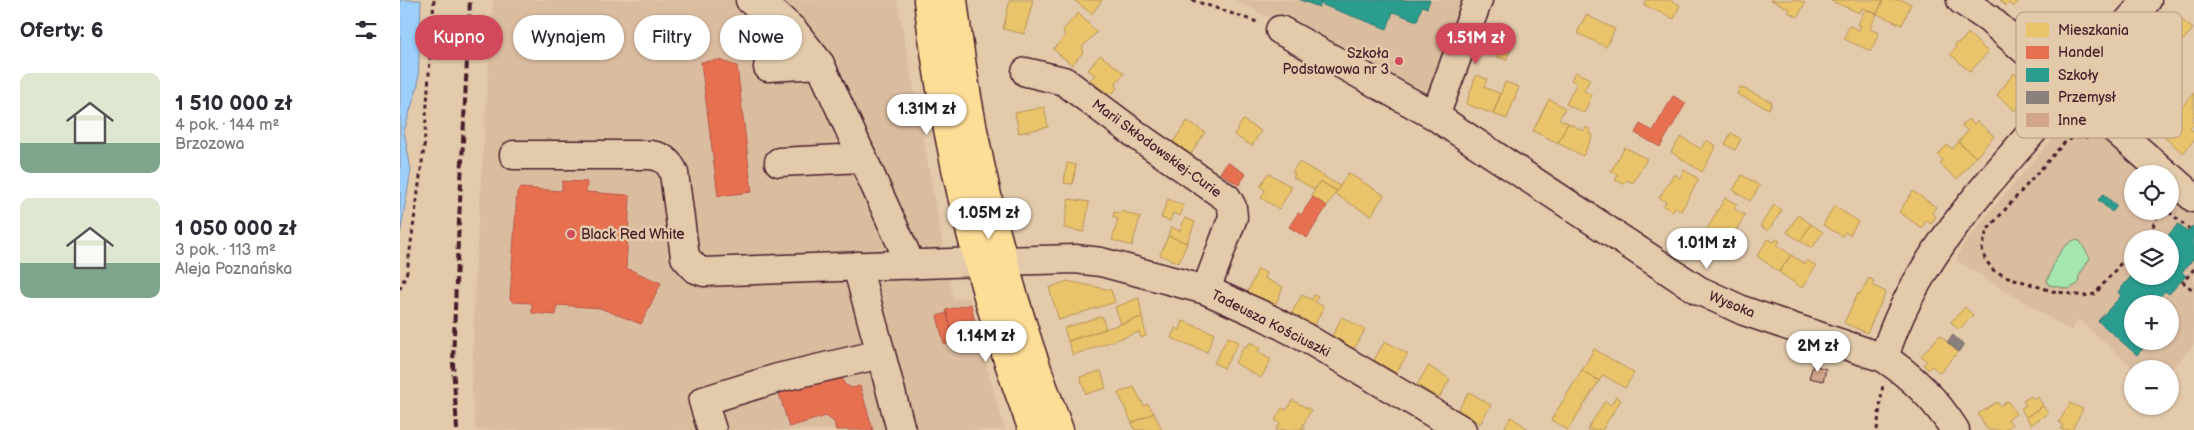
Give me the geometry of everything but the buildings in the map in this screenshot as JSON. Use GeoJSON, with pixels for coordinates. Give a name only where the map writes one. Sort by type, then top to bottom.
{"type":"FeatureCollection","features":[{"type":"Feature","properties":{"kind":"main road"},"geometry":{"type":"LineString","coordinates":[[928,0],[944,114],[990,261],[1035,365],[1059,430]]}},
{"type":"Feature","properties":{"kind":"main road"},"geometry":{"type":"LineString","coordinates":[[952,0],[983,182],[990,261],[1004,351],[1033,430]]}},
{"type":"Feature","properties":{"kind":"street"},"geometry":{"type":"LineString","coordinates":[[750,0],[776,15],[789,26],[804,41],[820,64],[911,265]]}},
{"type":"Feature","properties":{"kind":"street"},"geometry":{"type":"LineString","coordinates":[[1435,116],[1478,0]]}},
{"type":"Feature","properties":{"kind":"street"},"geometry":{"type":"LineString","coordinates":[[1961,0],[1988,18],[2016,43]]}},
{"type":"Feature","properties":{"kind":"street"},"geometry":{"type":"LineString","coordinates":[[2136,12],[2146,0]]}},
{"type":"Feature","properties":{"kind":"street","name":"Wysoka"},"geometry":{"type":"LineString","coordinates":[[1268,26],[1435,116],[1698,290],[1744,311],[1884,358],[1904,371],[1923,389],[1944,413],[1955,430]]}},
{"type":"Feature","properties":{"kind":"street"},"geometry":{"type":"LineString","coordinates":[[768,68],[820,64]]}},
{"type":"Feature","properties":{"kind":"street","name":"Marii Skłodowskiej-Curie"},"geometry":{"type":"LineString","coordinates":[[1026,72],[1064,81],[1230,201],[1233,211],[1232,221],[1206,290]]}},
{"type":"Feature","properties":{"kind":"street"},"geometry":{"type":"LineString","coordinates":[[1884,358],[1889,342],[1913,290],[1941,245],[1982,191],[2028,138]]}},
{"type":"Feature","properties":{"kind":"street"},"geometry":{"type":"LineString","coordinates":[[2125,138],[2156,165]]}},
{"type":"Feature","properties":{"kind":"street","name":"Tadeusza Kościuszki"},"geometry":{"type":"LineString","coordinates":[[514,155],[650,154],[665,159],[674,173],[685,257],[696,269],[704,272],[1074,259],[1101,262],[1206,290],[1264,316],[1306,338],[1462,430]]}},
{"type":"Feature","properties":{"kind":"street"},"geometry":{"type":"LineString","coordinates":[[779,162],[863,158]]}},
{"type":"Feature","properties":{"kind":"street"},"geometry":{"type":"LineString","coordinates":[[2179,185],[2194,198]]}},
{"type":"Feature","properties":{"kind":"street"},"geometry":{"type":"LineString","coordinates":[[857,266],[901,430]]}},
{"type":"Feature","properties":{"kind":"street"},"geometry":{"type":"LineString","coordinates":[[712,430],[703,401],[778,378],[881,354]]}},
{"type":"Feature","properties":{"kind":"path"},"geometry":{"type":"LineString","coordinates":[[400,289],[407,272],[424,148],[434,0]]}},
{"type":"Feature","properties":{"kind":"path"},"geometry":{"type":"LineString","coordinates":[[1192,0],[1268,26]]}},
{"type":"Feature","properties":{"kind":"path"},"geometry":{"type":"LineString","coordinates":[[2073,138],[2055,152],[1987,230],[1982,250],[1984,259],[1993,270],[2005,276],[2052,291],[2084,296],[2095,294],[2124,260]]}},
{"type":"Feature","properties":{"kind":"path"},"geometry":{"type":"LineString","coordinates":[[2178,220],[2189,229]]}},
{"type":"Feature","properties":{"kind":"path"},"geometry":{"type":"LineString","coordinates":[[2194,269],[2182,281],[2194,292]]}},
{"type":"Feature","properties":{"kind":"path"},"geometry":{"type":"LineString","coordinates":[[1877,430],[1883,386],[1884,358]]}},
{"type":"Feature","properties":{"kind":"shaded area"},"geometry":{"type":"Polygon","coordinates":[[[493,0],[897,0],[953,299],[969,297],[1005,430],[476,430],[472,392],[475,274],[489,60],[503,60],[503,15],[492,15],[493,0]]]}},
{"type":"Feature","properties":{"kind":"shaded area","name":"Szkoła Podstawowa nr 3"},"geometry":{"type":"Polygon","coordinates":[[[1235,0],[1472,0],[1432,100],[1235,0]]]}},
{"type":"Feature","properties":{"kind":"shaded area"},"geometry":{"type":"Polygon","coordinates":[[[2053,138],[2112,138],[2144,165],[2124,165],[2124,220],[2179,220],[2179,196],[2194,209],[2194,344],[2179,362],[2125,360],[2078,319],[2071,331],[1956,260],[1962,247],[2053,138]]]}},
{"type":"Feature","properties":{"kind":"green space"},"geometry":{"type":"Polygon","coordinates":[[[2074,240],[2080,241],[2090,258],[2079,276],[2078,284],[2069,289],[2049,285],[2047,281],[2057,258],[2063,248],[2074,240]]]}},
{"type":"Feature","properties":{"kind":"water"},"geometry":{"type":"Polygon","coordinates":[[[400,0],[421,0],[420,15],[415,15],[415,60],[419,60],[418,85],[404,131],[411,170],[400,235],[400,0]]]}},
{"type":"Feature","properties":{"kind":"railway"},"geometry":{"type":"LineString","coordinates":[[457,430],[453,363],[470,0]]}},
{"type":"Feature","properties":{"kind":"place","name":"Szkoła Podstawowa nr 3"},"geometry":{"type":"Point","coordinates":[1399,61]}},
{"type":"Feature","properties":{"kind":"place","name":"Black Red White"},"geometry":{"type":"Point","coordinates":[571,234]}}]}
